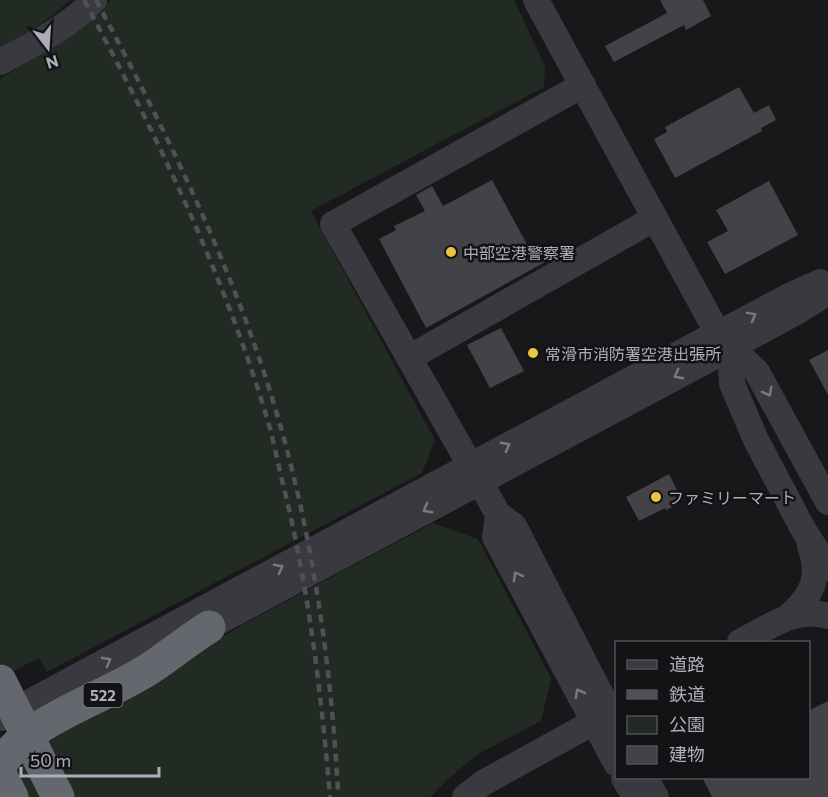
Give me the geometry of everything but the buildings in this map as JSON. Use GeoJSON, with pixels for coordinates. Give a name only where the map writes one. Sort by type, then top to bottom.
{"type":"FeatureCollection","features":[{"type":"Feature","properties":{"kind":"highway","name":"522"},"geometry":{"type":"LineString","coordinates":[[0,765],[11,751],[36,731],[150,669],[208,627]]}},
{"type":"Feature","properties":{"kind":"highway"},"geometry":{"type":"LineString","coordinates":[[0,681],[58,797]]}},
{"type":"Feature","properties":{"kind":"highway"},"geometry":{"type":"LineString","coordinates":[[0,716],[44,797]]}},
{"type":"Feature","properties":{"kind":"highway"},"geometry":{"type":"LineString","coordinates":[[0,774],[12,797]]}},
{"type":"Feature","properties":{"kind":"street"},"geometry":{"type":"LineString","coordinates":[[0,62],[80,15],[94,0]]}},
{"type":"Feature","properties":{"kind":"street"},"geometry":{"type":"LineString","coordinates":[[536,0],[724,341],[757,372],[828,502]]}},
{"type":"Feature","properties":{"kind":"street"},"geometry":{"type":"LineString","coordinates":[[583,85],[333,224],[498,514],[495,537],[609,717],[615,756]]}},
{"type":"Feature","properties":{"kind":"street"},"geometry":{"type":"LineString","coordinates":[[409,358],[655,218]]}},
{"type":"Feature","properties":{"kind":"street"},"geometry":{"type":"LineString","coordinates":[[724,341],[791,295],[828,278]]}},
{"type":"Feature","properties":{"kind":"street"},"geometry":{"type":"LineString","coordinates":[[0,737],[208,627],[710,337],[724,341],[798,311],[828,292]]}},
{"type":"Feature","properties":{"kind":"street"},"geometry":{"type":"LineString","coordinates":[[724,341],[732,384],[756,440],[803,529],[828,568]]}},
{"type":"Feature","properties":{"kind":"street"},"geometry":{"type":"LineString","coordinates":[[756,440],[783,443],[793,438]]}},
{"type":"Feature","properties":{"kind":"street"},"geometry":{"type":"LineString","coordinates":[[0,716],[474,473]]}},
{"type":"Feature","properties":{"kind":"street"},"geometry":{"type":"LineString","coordinates":[[742,641],[789,616],[802,605],[810,594],[814,558],[803,529]]}},
{"type":"Feature","properties":{"kind":"street"},"geometry":{"type":"LineString","coordinates":[[789,616],[811,613],[828,616]]}},
{"type":"Feature","properties":{"kind":"street"},"geometry":{"type":"LineString","coordinates":[[465,797],[483,783],[609,717]]}},
{"type":"Feature","properties":{"kind":"street"},"geometry":{"type":"LineString","coordinates":[[625,779],[635,797]]}},
{"type":"Feature","properties":{"kind":"street"},"geometry":{"type":"LineString","coordinates":[[646,779],[656,797]]}},
{"type":"Feature","properties":{"kind":"green space"},"geometry":{"type":"Polygon","coordinates":[[[0,0],[71,0],[41,24],[0,50],[0,0]]]}},
{"type":"Feature","properties":{"kind":"green space"},"geometry":{"type":"Polygon","coordinates":[[[111,0],[514,0],[545,66],[544,87],[311,211],[435,440],[422,473],[47,672],[39,658],[11,672],[0,697],[0,79],[79,29],[111,0]]]}},
{"type":"Feature","properties":{"kind":"green space"},"geometry":{"type":"Polygon","coordinates":[[[433,523],[478,539],[551,678],[541,721],[478,754],[430,797],[3,797],[25,750],[115,705],[242,625],[433,523]]]}},
{"type":"Feature","properties":{"kind":"railway"},"geometry":{"type":"LineString","coordinates":[[84,0],[137,101],[186,204],[230,310],[267,418],[291,519],[306,598],[318,677],[330,797]]}},
{"type":"Feature","properties":{"kind":"railway"},"geometry":{"type":"LineString","coordinates":[[96,0],[173,151],[220,254],[260,360],[277,414],[301,507],[318,602],[331,697],[338,792]]}},
{"type":"Feature","properties":{"kind":"place","name":"中部空港警察署"},"geometry":{"type":"Point","coordinates":[451,252]}},
{"type":"Feature","properties":{"kind":"place","name":"常滑市消防署空港出張所"},"geometry":{"type":"Point","coordinates":[533,353]}},
{"type":"Feature","properties":{"kind":"place","name":"ファミリーマート"},"geometry":{"type":"Point","coordinates":[656,497]}}]}
